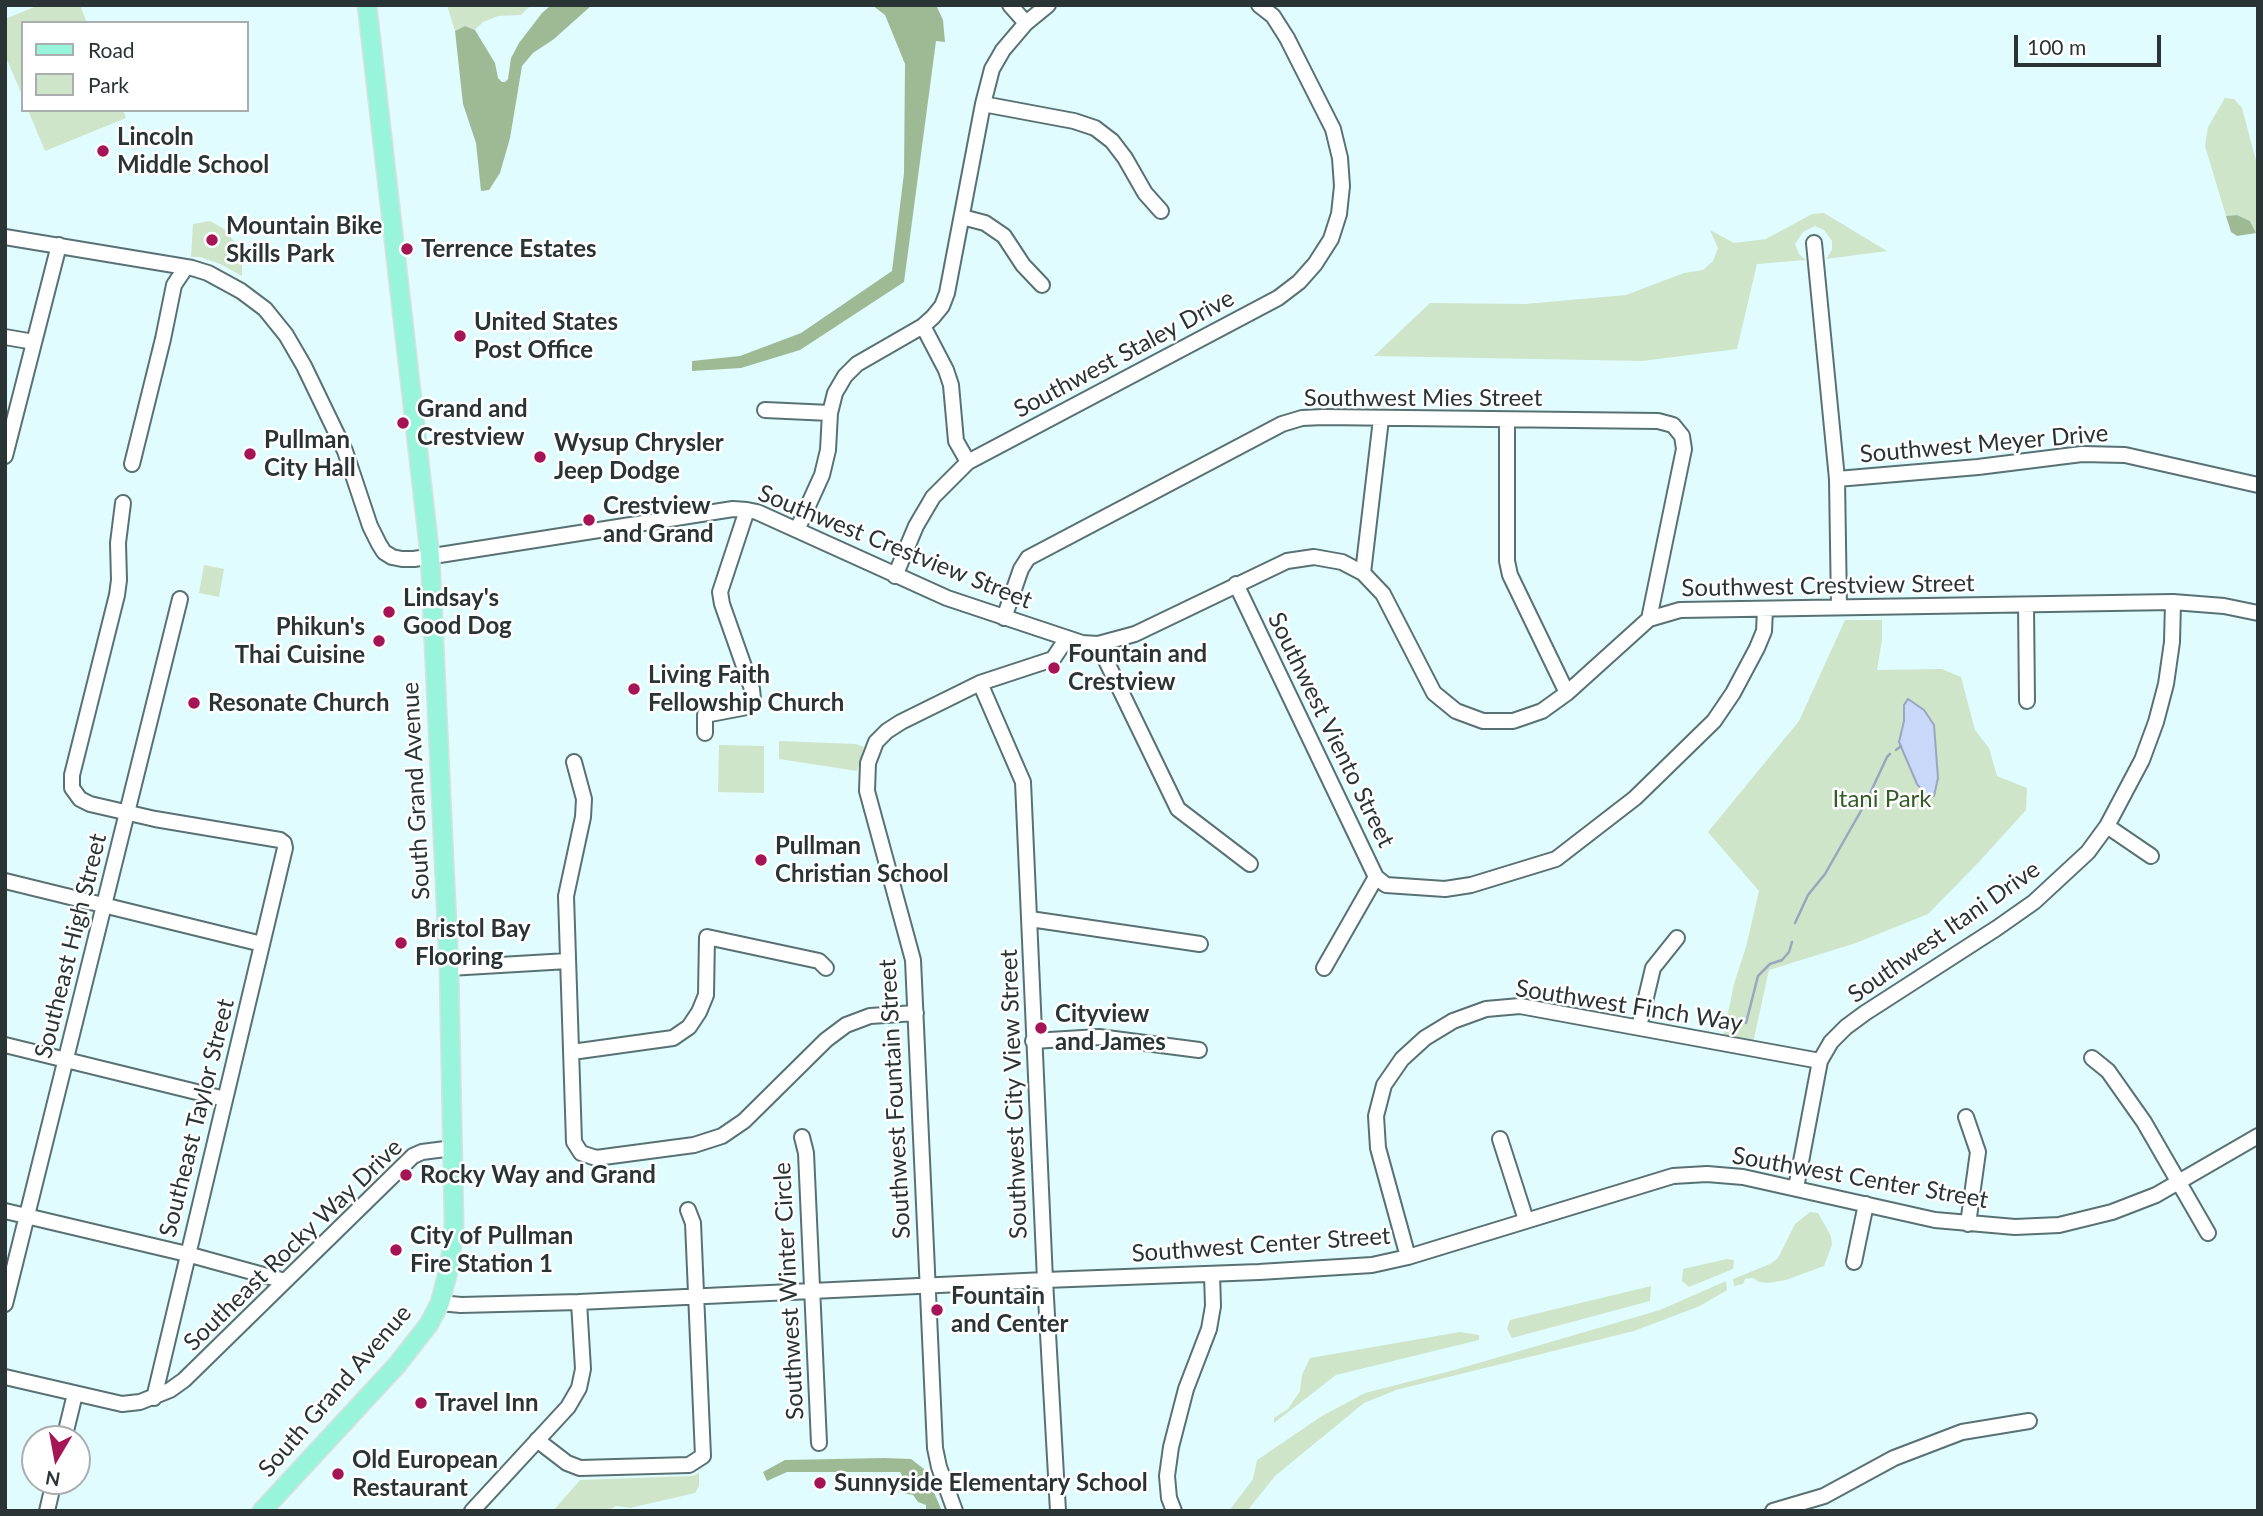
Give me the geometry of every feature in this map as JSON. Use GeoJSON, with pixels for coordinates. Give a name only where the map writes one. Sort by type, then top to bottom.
{"type":"FeatureCollection","features":[{"type":"Feature","properties":{"kind":"main road","name":"South Grand Avenue"},"geometry":{"type":"LineString","coordinates":[[262,1511],[397,1365],[429,1324],[440,1303],[450,1264],[454,1224],[449,968],[430,556],[367,5]]}},
{"type":"Feature","properties":{"kind":"street"},"geometry":{"type":"LineString","coordinates":[[1010,5],[1027,23]]}},
{"type":"Feature","properties":{"kind":"street"},"geometry":{"type":"LineString","coordinates":[[797,530],[822,475],[828,450],[830,413],[835,393],[845,376],[857,364],[923,326],[933,317],[947,293],[992,69],[1003,50],[1027,23],[1048,5]]}},
{"type":"Feature","properties":{"kind":"street","name":"Southwest Staley Drive"},"geometry":{"type":"LineString","coordinates":[[895,576],[916,526],[933,497],[968,462],[1278,298],[1299,282],[1331,239],[1339,214],[1342,186],[1340,158],[1333,129],[1287,38],[1273,16],[1259,5]]}},
{"type":"Feature","properties":{"kind":"street"},"geometry":{"type":"LineString","coordinates":[[983,104],[1074,121],[1094,128],[1112,141],[1145,193],[1161,211]]}},
{"type":"Feature","properties":{"kind":"street"},"geometry":{"type":"LineString","coordinates":[[962,217],[985,223],[1004,236],[1023,265],[1042,285]]}},
{"type":"Feature","properties":{"kind":"street"},"geometry":{"type":"LineString","coordinates":[[5,237],[186,267],[174,285],[132,464]]}},
{"type":"Feature","properties":{"kind":"street"},"geometry":{"type":"LineString","coordinates":[[1814,243],[1837,479],[1839,607]]}},
{"type":"Feature","properties":{"kind":"street"},"geometry":{"type":"LineString","coordinates":[[5,456],[59,245]]}},
{"type":"Feature","properties":{"kind":"street","name":"Southwest Crestview Street"},"geometry":{"type":"LineString","coordinates":[[186,267],[208,273],[241,290],[265,309],[286,335],[345,451],[370,526],[384,552],[393,557],[414,559],[733,509],[747,510],[757,512],[895,576],[1004,618],[1082,643],[1098,644],[1135,634],[1287,561],[1314,557],[1342,562],[1363,573],[1383,594],[1434,693],[1456,711],[1483,721],[1513,721],[1542,711],[1567,693],[1649,619],[1680,610],[2173,603],[2224,606],[2258,613]]}},
{"type":"Feature","properties":{"kind":"street"},"geometry":{"type":"LineString","coordinates":[[923,326],[951,385],[956,441],[968,462]]}},
{"type":"Feature","properties":{"kind":"street"},"geometry":{"type":"LineString","coordinates":[[5,337],[34,342]]}},
{"type":"Feature","properties":{"kind":"street"},"geometry":{"type":"LineString","coordinates":[[765,410],[830,413]]}},
{"type":"Feature","properties":{"kind":"street","name":"Southwest Mies Street"},"geometry":{"type":"LineString","coordinates":[[1004,618],[1021,569],[1028,558],[1282,424],[1302,418],[1322,417],[1658,421],[1673,425],[1682,436],[1684,449],[1649,619]]}},
{"type":"Feature","properties":{"kind":"street"},"geometry":{"type":"LineString","coordinates":[[1363,573],[1381,419]]}},
{"type":"Feature","properties":{"kind":"street"},"geometry":{"type":"LineString","coordinates":[[1507,421],[1507,561],[1510,575],[1567,693]]}},
{"type":"Feature","properties":{"kind":"street","name":"Southwest Meyer Drive"},"geometry":{"type":"LineString","coordinates":[[1837,479],[1979,467],[2082,454],[2125,455],[2258,485]]}},
{"type":"Feature","properties":{"kind":"street"},"geometry":{"type":"LineString","coordinates":[[123,503],[118,543],[117,595],[72,775],[72,788],[80,799],[90,804],[127,813]]}},
{"type":"Feature","properties":{"kind":"street"},"geometry":{"type":"LineString","coordinates":[[705,733],[706,715],[747,706],[753,699],[720,592],[747,510]]}},
{"type":"Feature","properties":{"kind":"street","name":"Southwest Viento Street"},"geometry":{"type":"LineString","coordinates":[[1236,584],[1376,877],[1324,968]]}},
{"type":"Feature","properties":{"kind":"street","name":"Southeast High Street"},"geometry":{"type":"LineString","coordinates":[[5,1304],[180,599]]}},
{"type":"Feature","properties":{"kind":"street","name":"Southwest Itani Drive"},"geometry":{"type":"LineString","coordinates":[[1796,1188],[1820,1061],[1831,1042],[1846,1027],[2034,902],[2088,852],[2107,826],[2142,760],[2156,722],[2166,684],[2172,642],[2173,603]]}},
{"type":"Feature","properties":{"kind":"street"},"geometry":{"type":"LineString","coordinates":[[2026,605],[2027,701]]}},
{"type":"Feature","properties":{"kind":"street"},"geometry":{"type":"LineString","coordinates":[[1376,877],[1386,885],[1446,889],[1471,885],[1556,859],[1635,798],[1714,721],[1733,693],[1757,648],[1764,631],[1765,610]]}},
{"type":"Feature","properties":{"kind":"street","name":"Southwest Fountain Street"},"geometry":{"type":"LineString","coordinates":[[955,1511],[935,1448],[913,960],[867,791],[868,762],[876,743],[887,731],[901,722],[980,683],[1053,659],[1067,638]]}},
{"type":"Feature","properties":{"kind":"street"},"geometry":{"type":"LineString","coordinates":[[1098,644],[1178,809],[1250,864]]}},
{"type":"Feature","properties":{"kind":"street","name":"Southwest City View Street"},"geometry":{"type":"LineString","coordinates":[[980,683],[1023,782],[1033,1041],[1058,1511]]}},
{"type":"Feature","properties":{"kind":"street"},"geometry":{"type":"LineString","coordinates":[[574,762],[584,799],[583,817],[566,896],[574,1142],[581,1153],[596,1158],[694,1145],[722,1136],[744,1121],[826,1040],[846,1025],[870,1016],[916,1013]]}},
{"type":"Feature","properties":{"kind":"street","name":"Southeast Taylor Street"},"geometry":{"type":"LineString","coordinates":[[127,813],[280,840],[285,848],[154,1398]]}},
{"type":"Feature","properties":{"kind":"street"},"geometry":{"type":"LineString","coordinates":[[2107,826],[2151,856]]}},
{"type":"Feature","properties":{"kind":"street"},"geometry":{"type":"LineString","coordinates":[[5,881],[262,944]]}},
{"type":"Feature","properties":{"kind":"street"},"geometry":{"type":"LineString","coordinates":[[1030,919],[1200,944]]}},
{"type":"Feature","properties":{"kind":"street"},"geometry":{"type":"LineString","coordinates":[[572,1052],[673,1038],[690,1027],[706,995],[707,937],[820,961],[826,968]]}},
{"type":"Feature","properties":{"kind":"street"},"geometry":{"type":"LineString","coordinates":[[1639,1027],[1653,968],[1677,938]]}},
{"type":"Feature","properties":{"kind":"street"},"geometry":{"type":"LineString","coordinates":[[449,968],[568,961]]}},
{"type":"Feature","properties":{"kind":"street","name":"Southwest Finch Way"},"geometry":{"type":"LineString","coordinates":[[1408,1257],[1378,1148],[1376,1115],[1384,1085],[1402,1059],[1425,1038],[1452,1021],[1486,1009],[1520,1006],[1820,1061]]}},
{"type":"Feature","properties":{"kind":"street"},"geometry":{"type":"LineString","coordinates":[[1033,1041],[1099,1037],[1199,1050]]}},
{"type":"Feature","properties":{"kind":"street"},"geometry":{"type":"LineString","coordinates":[[5,1045],[225,1099]]}},
{"type":"Feature","properties":{"kind":"street"},"geometry":{"type":"LineString","coordinates":[[2092,1058],[2108,1071],[2144,1122],[2208,1233]]}},
{"type":"Feature","properties":{"kind":"street"},"geometry":{"type":"LineString","coordinates":[[1966,1117],[1978,1152],[1968,1224]]}},
{"type":"Feature","properties":{"kind":"street","name":"Southwest Center Street"},"geometry":{"type":"LineString","coordinates":[[440,1303],[461,1305],[579,1302],[1373,1265],[1408,1257],[1673,1176],[1707,1174],[1743,1177],[1936,1220],[2015,1227],[2059,1225],[2112,1212],[2156,1195],[2258,1136]]}},
{"type":"Feature","properties":{"kind":"street","name":"Southwest Winter Circle"},"geometry":{"type":"LineString","coordinates":[[802,1137],[806,1153],[819,1443]]}},
{"type":"Feature","properties":{"kind":"street"},"geometry":{"type":"LineString","coordinates":[[1500,1139],[1526,1220]]}},
{"type":"Feature","properties":{"kind":"street","name":"Southeast Rocky Way Drive"},"geometry":{"type":"LineString","coordinates":[[5,1377],[122,1405],[154,1398],[170,1390],[184,1380],[413,1156],[422,1152],[453,1148]]}},
{"type":"Feature","properties":{"kind":"street"},"geometry":{"type":"LineString","coordinates":[[1854,1262],[1866,1204]]}},
{"type":"Feature","properties":{"kind":"street"},"geometry":{"type":"LineString","coordinates":[[537,1440],[566,1463],[580,1468],[689,1465],[703,1456],[693,1223],[688,1210]]}},
{"type":"Feature","properties":{"kind":"street"},"geometry":{"type":"LineString","coordinates":[[5,1211],[187,1254],[285,1281]]}},
{"type":"Feature","properties":{"kind":"street"},"geometry":{"type":"LineString","coordinates":[[1174,1511],[1169,1498],[1167,1476],[1171,1447],[1186,1389],[1209,1329],[1213,1306],[1212,1273]]}},
{"type":"Feature","properties":{"kind":"street"},"geometry":{"type":"LineString","coordinates":[[472,1511],[568,1407],[579,1388],[583,1369],[579,1302]]}},
{"type":"Feature","properties":{"kind":"street"},"geometry":{"type":"LineString","coordinates":[[67,1425],[75,1394]]}},
{"type":"Feature","properties":{"kind":"street"},"geometry":{"type":"LineString","coordinates":[[1773,1511],[1824,1496],[1894,1458],[1962,1432],[2029,1421]]}},
{"type":"Feature","properties":{"kind":"green space"},"geometry":{"type":"Polygon","coordinates":[[[39,5],[80,5],[86,21],[21,21],[21,92],[5,55],[5,19],[39,5]]]}},
{"type":"Feature","properties":{"kind":"green space"},"geometry":{"type":"Polygon","coordinates":[[[447,5],[531,5],[521,15],[498,16],[483,22],[475,30],[465,26],[455,31],[447,5]]]}},
{"type":"Feature","properties":{"kind":"green space"},"geometry":{"type":"Polygon","coordinates":[[[551,5],[592,5],[554,39],[533,53],[522,66],[510,138],[500,173],[489,190],[481,191],[476,143],[463,104],[455,31],[465,26],[475,30],[495,63],[498,78],[505,82],[508,79],[511,58],[519,43],[551,5]]]}},
{"type":"Feature","properties":{"kind":"green space"},"geometry":{"type":"Polygon","coordinates":[[[872,5],[936,5],[943,20],[945,42],[936,41],[904,282],[800,350],[741,368],[692,371],[692,361],[740,356],[801,333],[892,271],[904,173],[905,64],[885,15],[872,5]]]}},
{"type":"Feature","properties":{"kind":"green space"},"geometry":{"type":"Polygon","coordinates":[[[2225,98],[2234,99],[2242,108],[2258,168],[2258,233],[2250,221],[2237,215],[2226,216],[2205,146],[2208,127],[2225,98]]]}},
{"type":"Feature","properties":{"kind":"green space"},"geometry":{"type":"Polygon","coordinates":[[[29,112],[124,112],[126,118],[45,151],[29,112]]]}},
{"type":"Feature","properties":{"kind":"green space"},"geometry":{"type":"Polygon","coordinates":[[[1824,213],[1887,251],[1826,259],[1832,250],[1832,241],[1824,230],[1815,226],[1803,232],[1795,244],[1799,254],[1806,260],[1757,264],[1737,349],[1642,361],[1374,356],[1430,303],[1525,304],[1626,295],[1684,273],[1703,270],[1713,261],[1718,248],[1710,230],[1734,243],[1766,239],[1812,214],[1824,213]]]}},
{"type":"Feature","properties":{"kind":"green space"},"geometry":{"type":"Polygon","coordinates":[[[2237,215],[2250,221],[2256,233],[2237,236],[2231,232],[2226,216],[2237,215]]]}},
{"type":"Feature","properties":{"kind":"green space","name":"Mountain Bike Skills Park"},"geometry":{"type":"Polygon","coordinates":[[[210,221],[224,229],[242,251],[242,276],[220,264],[200,257],[191,257],[193,224],[210,221]]]}},
{"type":"Feature","properties":{"kind":"green space"},"geometry":{"type":"Polygon","coordinates":[[[204,565],[224,569],[219,597],[199,593],[204,565]]]}},
{"type":"Feature","properties":{"kind":"green space","name":"Itani Park"},"geometry":{"type":"Polygon","coordinates":[[[1845,620],[1882,620],[1877,670],[1942,669],[1961,677],[1975,730],[1989,748],[1997,776],[2027,788],[2026,810],[1928,914],[1856,943],[1769,970],[1753,1043],[1723,1037],[1759,891],[1708,832],[1799,721],[1845,620]]]}},
{"type":"Feature","properties":{"kind":"green space"},"geometry":{"type":"Polygon","coordinates":[[[779,741],[856,744],[864,747],[857,771],[779,759],[779,741]]]}},
{"type":"Feature","properties":{"kind":"green space"},"geometry":{"type":"Polygon","coordinates":[[[719,745],[764,746],[764,793],[718,792],[719,745]]]}},
{"type":"Feature","properties":{"kind":"green space"},"geometry":{"type":"Polygon","coordinates":[[[1810,1212],[1818,1213],[1831,1236],[1832,1245],[1824,1266],[1786,1280],[1768,1283],[1753,1278],[1745,1279],[1743,1284],[1734,1286],[1733,1279],[1778,1258],[1795,1224],[1810,1212]]]}},
{"type":"Feature","properties":{"kind":"green space"},"geometry":{"type":"Polygon","coordinates":[[[1727,1259],[1734,1260],[1733,1269],[1689,1287],[1682,1281],[1683,1269],[1727,1259]]]}},
{"type":"Feature","properties":{"kind":"green space"},"geometry":{"type":"Polygon","coordinates":[[[1726,1281],[1727,1290],[1700,1306],[1634,1331],[1396,1390],[1364,1403],[1275,1476],[1247,1511],[1229,1511],[1253,1479],[1257,1460],[1322,1416],[1365,1393],[1660,1310],[1726,1281]]]}},
{"type":"Feature","properties":{"kind":"green space"},"geometry":{"type":"Polygon","coordinates":[[[1651,1286],[1650,1301],[1512,1338],[1507,1329],[1510,1320],[1651,1286]]]}},
{"type":"Feature","properties":{"kind":"green space"},"geometry":{"type":"Polygon","coordinates":[[[1460,1332],[1479,1335],[1479,1340],[1336,1375],[1274,1423],[1274,1418],[1288,1409],[1300,1391],[1302,1375],[1310,1358],[1460,1332]]]}},
{"type":"Feature","properties":{"kind":"green space"},"geometry":{"type":"Polygon","coordinates":[[[911,1459],[924,1469],[942,1511],[926,1511],[926,1505],[918,1502],[913,1495],[898,1492],[906,1482],[900,1472],[787,1472],[767,1481],[763,1472],[785,1460],[911,1459]]]}},
{"type":"Feature","properties":{"kind":"green space"},"geometry":{"type":"Polygon","coordinates":[[[699,1473],[699,1486],[695,1493],[630,1508],[616,1506],[607,1511],[553,1511],[580,1480],[692,1476],[699,1473]]]}},
{"type":"Feature","properties":{"kind":"water"},"geometry":{"type":"Polygon","coordinates":[[[1908,699],[1924,710],[1934,725],[1938,778],[1934,796],[1931,797],[1926,796],[1917,784],[1899,742],[1904,721],[1904,705],[1908,699]]]}},
{"type":"Feature","properties":{"kind":"waterway"},"geometry":{"type":"LineString","coordinates":[[1896,750],[1901,746]]}},
{"type":"Feature","properties":{"kind":"waterway"},"geometry":{"type":"LineString","coordinates":[[1795,923],[1808,895],[1825,874],[1866,802],[1890,754]]}},
{"type":"Feature","properties":{"kind":"waterway"},"geometry":{"type":"LineString","coordinates":[[1746,1023],[1758,976],[1770,964],[1782,960],[1789,952],[1792,942]]}},
{"type":"Feature","properties":{"kind":"place","name":"Lincoln Middle School"},"geometry":{"type":"Point","coordinates":[103,151]}},
{"type":"Feature","properties":{"kind":"place","name":"Mountain Bike Skills Park"},"geometry":{"type":"Point","coordinates":[212,240]}},
{"type":"Feature","properties":{"kind":"place","name":"Terrence Estates"},"geometry":{"type":"Point","coordinates":[407,249]}},
{"type":"Feature","properties":{"kind":"place","name":"United States Post Office"},"geometry":{"type":"Point","coordinates":[460,336]}},
{"type":"Feature","properties":{"kind":"place","name":"Grand and Crestview"},"geometry":{"type":"Point","coordinates":[403,423]}},
{"type":"Feature","properties":{"kind":"place","name":"Pullman City Hall"},"geometry":{"type":"Point","coordinates":[250,454]}},
{"type":"Feature","properties":{"kind":"place","name":"Wysup Chrysler Jeep Dodge"},"geometry":{"type":"Point","coordinates":[540,457]}},
{"type":"Feature","properties":{"kind":"place","name":"Crestview and Grand"},"geometry":{"type":"Point","coordinates":[589,520]}},
{"type":"Feature","properties":{"kind":"place","name":"Lindsay's Good Dog"},"geometry":{"type":"Point","coordinates":[389,612]}},
{"type":"Feature","properties":{"kind":"place","name":"Phikun's Thai Cuisine"},"geometry":{"type":"Point","coordinates":[379,641]}},
{"type":"Feature","properties":{"kind":"place","name":"Fountain and Crestview"},"geometry":{"type":"Point","coordinates":[1054,668]}},
{"type":"Feature","properties":{"kind":"place","name":"Living Faith Fellowship Church"},"geometry":{"type":"Point","coordinates":[634,689]}},
{"type":"Feature","properties":{"kind":"place","name":"Resonate Church"},"geometry":{"type":"Point","coordinates":[194,703]}},
{"type":"Feature","properties":{"kind":"place","name":"Pullman Christian School"},"geometry":{"type":"Point","coordinates":[761,860]}},
{"type":"Feature","properties":{"kind":"place","name":"Bristol Bay Flooring"},"geometry":{"type":"Point","coordinates":[401,943]}},
{"type":"Feature","properties":{"kind":"place","name":"Cityview and James"},"geometry":{"type":"Point","coordinates":[1041,1028]}},
{"type":"Feature","properties":{"kind":"place","name":"Rocky Way and Grand"},"geometry":{"type":"Point","coordinates":[406,1175]}},
{"type":"Feature","properties":{"kind":"place","name":"City of Pullman Fire Station 1"},"geometry":{"type":"Point","coordinates":[396,1250]}},
{"type":"Feature","properties":{"kind":"place","name":"Fountain and Center"},"geometry":{"type":"Point","coordinates":[937,1310]}},
{"type":"Feature","properties":{"kind":"place","name":"Travel Inn"},"geometry":{"type":"Point","coordinates":[421,1403]}},
{"type":"Feature","properties":{"kind":"place","name":"Old European Restaurant"},"geometry":{"type":"Point","coordinates":[338,1474]}},
{"type":"Feature","properties":{"kind":"place","name":"Sunnyside Elementary School"},"geometry":{"type":"Point","coordinates":[820,1483]}}]}
